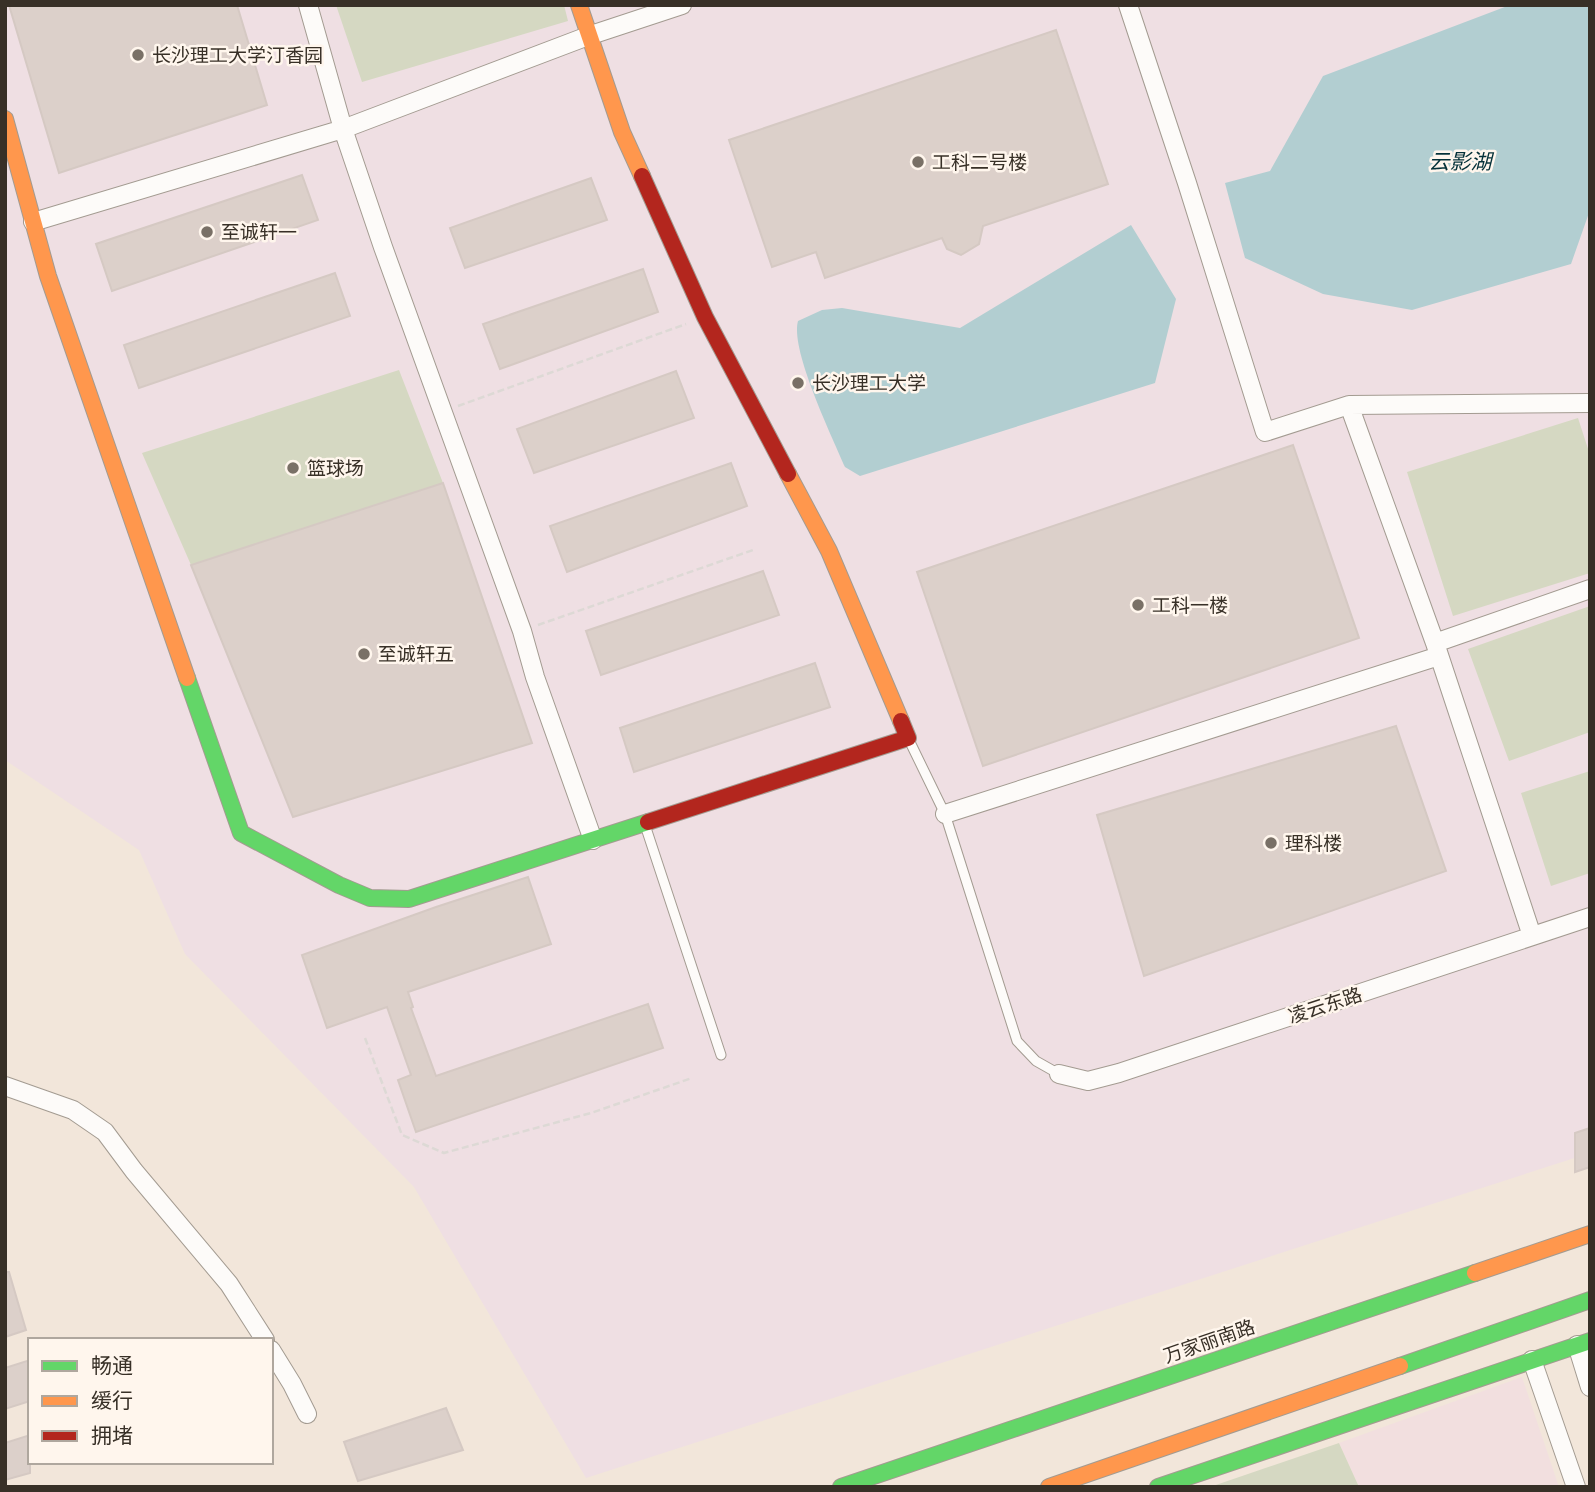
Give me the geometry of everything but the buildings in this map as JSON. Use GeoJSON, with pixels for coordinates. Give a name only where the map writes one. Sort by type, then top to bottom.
{"type":"FeatureCollection","features":[{"type":"Feature","properties":{"kind":"street"},"geometry":{"type":"LineString","coordinates":[[308,5],[343,129],[522,631],[535,677],[593,839]]}},
{"type":"Feature","properties":{"kind":"street"},"geometry":{"type":"LineString","coordinates":[[5,119],[48,276],[241,833],[339,886],[370,898],[409,899],[908,738],[829,551],[705,317],[622,132],[579,5]]}},
{"type":"Feature","properties":{"kind":"street"},"geometry":{"type":"LineString","coordinates":[[33,222],[343,129],[588,37],[682,5]]}},
{"type":"Feature","properties":{"kind":"street"},"geometry":{"type":"LineString","coordinates":[[1128,5],[1265,432],[1349,405],[1590,403]]}},
{"type":"Feature","properties":{"kind":"street"},"geometry":{"type":"LineString","coordinates":[[1349,405],[1437,650],[1532,936]]}},
{"type":"Feature","properties":{"kind":"street"},"geometry":{"type":"LineString","coordinates":[[945,814],[1437,650],[1590,589]]}},
{"type":"Feature","properties":{"kind":"street","name":"凌云东路"},"geometry":{"type":"LineString","coordinates":[[1059,1074],[1088,1081],[1119,1073],[1590,917]]}},
{"type":"Feature","properties":{"kind":"street"},"geometry":{"type":"LineString","coordinates":[[5,1086],[73,1110],[105,1132],[134,1171],[229,1284],[264,1338]]}},
{"type":"Feature","properties":{"kind":"street","name":"万家丽南路"},"geometry":{"type":"LineString","coordinates":[[841,1487],[1590,1234]]}},
{"type":"Feature","properties":{"kind":"street"},"geometry":{"type":"LineString","coordinates":[[1049,1487],[1074,1483],[1590,1300]]}},
{"type":"Feature","properties":{"kind":"street"},"geometry":{"type":"LineString","coordinates":[[1158,1487],[1583,1343],[1590,1387]]}},
{"type":"Feature","properties":{"kind":"street"},"geometry":{"type":"LineString","coordinates":[[273,1353],[307,1414]]}},
{"type":"Feature","properties":{"kind":"street"},"geometry":{"type":"LineString","coordinates":[[1532,1360],[1576,1487]]}},
{"type":"Feature","properties":{"kind":"lane"},"geometry":{"type":"LineString","coordinates":[[908,738],[945,814],[1017,1041],[1036,1061],[1059,1074]]}},
{"type":"Feature","properties":{"kind":"lane"},"geometry":{"type":"LineString","coordinates":[[645,823],[721,1055]]}},
{"type":"Feature","properties":{"kind":"path"},"geometry":{"type":"LineString","coordinates":[[444,411],[705,317]]}},
{"type":"Feature","properties":{"kind":"path"},"geometry":{"type":"LineString","coordinates":[[522,631],[753,550]]}},
{"type":"Feature","properties":{"kind":"path"},"geometry":{"type":"LineString","coordinates":[[365,1038],[402,1135],[444,1153],[590,1113],[692,1078]]}},
{"type":"Feature","properties":{"kind":"shaded area","name":"长沙理工大学"},"geometry":{"type":"Polygon","coordinates":[[[5,5],[1590,5],[1590,1153],[586,1478],[414,1187],[185,954],[139,850],[5,760],[5,5]]]}},
{"type":"Feature","properties":{"kind":"shaded area"},"geometry":{"type":"Polygon","coordinates":[[[1522,1377],[1559,1487],[1359,1487],[1339,1443],[1522,1377]]]}},
{"type":"Feature","properties":{"kind":"green space"},"geometry":{"type":"Polygon","coordinates":[[[336,5],[564,5],[568,21],[362,82],[336,5]]]}},
{"type":"Feature","properties":{"kind":"green space","name":"篮球场"},"geometry":{"type":"Polygon","coordinates":[[[399,370],[443,483],[191,565],[142,453],[399,370]]]}},
{"type":"Feature","properties":{"kind":"green space"},"geometry":{"type":"Polygon","coordinates":[[[1578,418],[1590,455],[1590,573],[1453,616],[1407,472],[1578,418]]]}},
{"type":"Feature","properties":{"kind":"green space"},"geometry":{"type":"Polygon","coordinates":[[[1590,606],[1590,732],[1509,761],[1468,649],[1590,606]]]}},
{"type":"Feature","properties":{"kind":"green space"},"geometry":{"type":"Polygon","coordinates":[[[1590,771],[1590,873],[1551,886],[1521,793],[1590,771]]]}},
{"type":"Feature","properties":{"kind":"green space"},"geometry":{"type":"Polygon","coordinates":[[[1339,1443],[1359,1487],[1210,1487],[1339,1443]]]}},
{"type":"Feature","properties":{"kind":"water","name":"云影湖"},"geometry":{"type":"Polygon","coordinates":[[[1510,5],[1590,5],[1590,210],[1571,264],[1412,310],[1323,294],[1245,258],[1225,183],[1270,171],[1323,76],[1510,5]]]}},
{"type":"Feature","properties":{"kind":"water"},"geometry":{"type":"Polygon","coordinates":[[[1131,225],[1176,299],[1155,383],[860,476],[845,467],[806,372],[797,334],[798,321],[822,310],[842,308],[960,328],[1131,225]]]}},
{"type":"Feature","properties":{"kind":"traffic: fast"},"geometry":{"type":"LineString","coordinates":[[187,678],[241,833],[339,885],[370,898],[409,899],[648,822]]}},
{"type":"Feature","properties":{"kind":"traffic: fast"},"geometry":{"type":"LineString","coordinates":[[841,1487],[1475,1273]]}},
{"type":"Feature","properties":{"kind":"traffic: fast"},"geometry":{"type":"LineString","coordinates":[[1400,1366],[1590,1300]]}},
{"type":"Feature","properties":{"kind":"traffic: fast"},"geometry":{"type":"LineString","coordinates":[[1158,1487],[1590,1341]]}},
{"type":"Feature","properties":{"kind":"traffic: slow"},"geometry":{"type":"LineString","coordinates":[[579,5],[622,132],[642,176]]}},
{"type":"Feature","properties":{"kind":"traffic: slow"},"geometry":{"type":"LineString","coordinates":[[5,119],[48,276],[187,678]]}},
{"type":"Feature","properties":{"kind":"traffic: slow"},"geometry":{"type":"LineString","coordinates":[[788,474],[829,551],[901,721]]}},
{"type":"Feature","properties":{"kind":"traffic: slow"},"geometry":{"type":"LineString","coordinates":[[1475,1273],[1590,1234]]}},
{"type":"Feature","properties":{"kind":"traffic: slow"},"geometry":{"type":"LineString","coordinates":[[1049,1487],[1400,1366]]}},
{"type":"Feature","properties":{"kind":"traffic: jam"},"geometry":{"type":"LineString","coordinates":[[642,176],[705,317],[788,474]]}},
{"type":"Feature","properties":{"kind":"traffic: jam"},"geometry":{"type":"LineString","coordinates":[[648,822],[908,738],[901,721]]}},
{"type":"Feature","properties":{"kind":"place","name":"长沙理工大学汀香园"},"geometry":{"type":"Point","coordinates":[138,55]}},
{"type":"Feature","properties":{"kind":"place","name":"工科二号楼"},"geometry":{"type":"Point","coordinates":[918,162]}},
{"type":"Feature","properties":{"kind":"place","name":"至诚轩一"},"geometry":{"type":"Point","coordinates":[207,232]}},
{"type":"Feature","properties":{"kind":"place","name":"长沙理工大学"},"geometry":{"type":"Point","coordinates":[798,383]}},
{"type":"Feature","properties":{"kind":"place","name":"篮球场"},"geometry":{"type":"Point","coordinates":[293,468]}},
{"type":"Feature","properties":{"kind":"place","name":"工科一楼"},"geometry":{"type":"Point","coordinates":[1138,605]}},
{"type":"Feature","properties":{"kind":"place","name":"至诚轩五"},"geometry":{"type":"Point","coordinates":[364,654]}},
{"type":"Feature","properties":{"kind":"place","name":"理科楼"},"geometry":{"type":"Point","coordinates":[1271,843]}}]}
